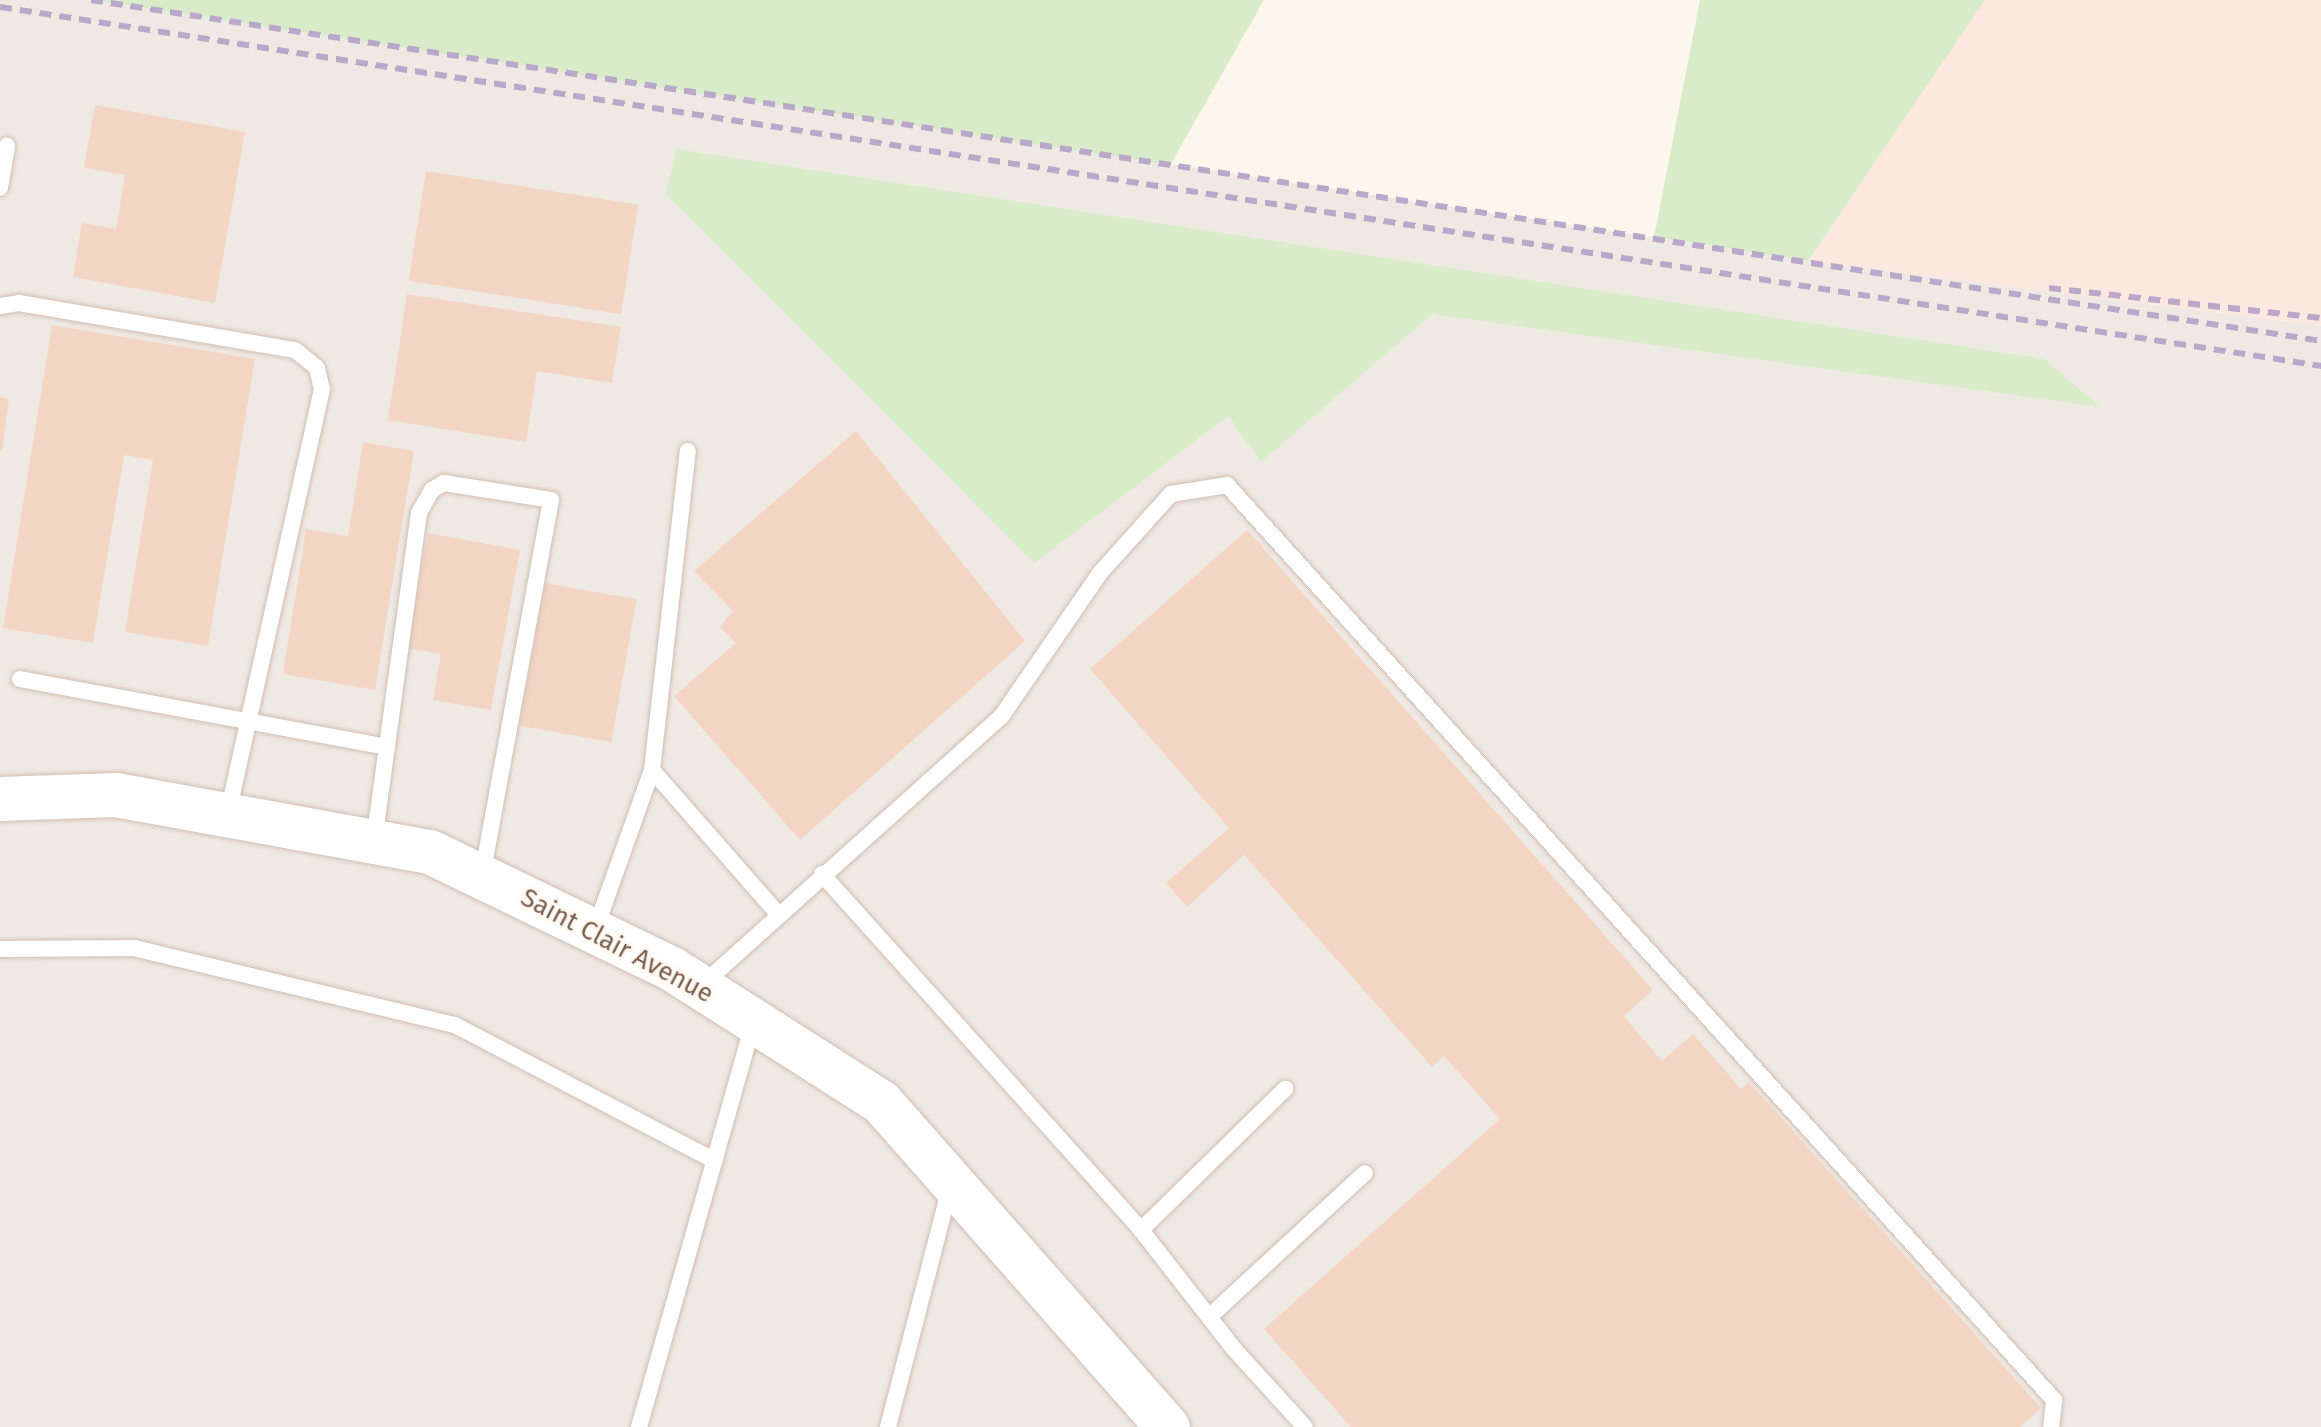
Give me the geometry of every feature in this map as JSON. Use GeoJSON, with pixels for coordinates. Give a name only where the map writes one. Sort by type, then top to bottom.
{"type":"FeatureCollection","features":[{"type":"Feature","properties":{"kind":"street","name":"Saint Clair Avenue"},"geometry":{"type":"LineString","coordinates":[[0,799],[116,795],[430,852],[700,987],[881,1102],[1168,1427]]}},
{"type":"Feature","properties":{"kind":"lane"},"geometry":{"type":"LineString","coordinates":[[0,188],[7,146]]}},
{"type":"Feature","properties":{"kind":"lane"},"geometry":{"type":"LineString","coordinates":[[0,306],[19,303],[295,350],[317,368],[322,389],[228,815]]}},
{"type":"Feature","properties":{"kind":"lane"},"geometry":{"type":"LineString","coordinates":[[595,932],[652,770],[688,451]]}},
{"type":"Feature","properties":{"kind":"lane"},"geometry":{"type":"LineString","coordinates":[[374,842],[419,513],[432,490],[444,483],[551,500],[482,877]]}},
{"type":"Feature","properties":{"kind":"lane"},"geometry":{"type":"LineString","coordinates":[[700,987],[822,874],[1001,717],[1100,573],[1171,494],[1227,485],[2054,1400],[2051,1427]]}},
{"type":"Feature","properties":{"kind":"lane"},"geometry":{"type":"LineString","coordinates":[[20,679],[249,718],[387,747]]}},
{"type":"Feature","properties":{"kind":"lane"},"geometry":{"type":"LineString","coordinates":[[652,770],[778,914]]}},
{"type":"Feature","properties":{"kind":"lane"},"geometry":{"type":"LineString","coordinates":[[822,874],[1141,1230],[1209,1317],[1305,1427]]}},
{"type":"Feature","properties":{"kind":"lane"},"geometry":{"type":"LineString","coordinates":[[0,949],[134,948],[455,1025],[715,1161]]}},
{"type":"Feature","properties":{"kind":"lane"},"geometry":{"type":"LineString","coordinates":[[639,1427],[754,1021]]}},
{"type":"Feature","properties":{"kind":"lane"},"geometry":{"type":"LineString","coordinates":[[1141,1230],[1285,1089]]}},
{"type":"Feature","properties":{"kind":"lane"},"geometry":{"type":"LineString","coordinates":[[1209,1317],[1365,1173]]}},
{"type":"Feature","properties":{"kind":"lane"},"geometry":{"type":"LineString","coordinates":[[888,1427],[951,1181]]}},
{"type":"Feature","properties":{"kind":"shaded area"},"geometry":{"type":"Polygon","coordinates":[[[0,0],[91,0],[1808,261],[2321,326],[2321,1427],[0,1427],[0,0]]]}},
{"type":"Feature","properties":{"kind":"shaded area"},"geometry":{"type":"Polygon","coordinates":[[[1985,0],[2321,0],[2321,326],[1808,261],[1985,0]]]}},
{"type":"Feature","properties":{"kind":"green space"},"geometry":{"type":"Polygon","coordinates":[[[91,0],[1264,0],[1170,165],[91,0]]]}},
{"type":"Feature","properties":{"kind":"green space"},"geometry":{"type":"Polygon","coordinates":[[[1700,0],[1985,0],[1808,261],[1654,237],[1700,0]]]}},
{"type":"Feature","properties":{"kind":"green space"},"geometry":{"type":"Polygon","coordinates":[[[676,149],[2044,359],[2100,407],[1432,314],[1261,462],[1228,416],[1034,563],[666,194],[676,149]]]}},
{"type":"Feature","properties":{"kind":"building"},"geometry":{"type":"Polygon","coordinates":[[[95,105],[245,132],[215,303],[73,277],[82,223],[116,229],[125,175],[84,168],[95,105]]]}},
{"type":"Feature","properties":{"kind":"building"},"geometry":{"type":"Polygon","coordinates":[[[426,171],[638,205],[621,314],[409,281],[426,171]]]}},
{"type":"Feature","properties":{"kind":"building"},"geometry":{"type":"Polygon","coordinates":[[[407,294],[621,327],[612,383],[537,371],[526,442],[388,420],[407,294]]]}},
{"type":"Feature","properties":{"kind":"building"},"geometry":{"type":"Polygon","coordinates":[[[52,325],[255,359],[208,646],[125,632],[153,460],[124,455],[93,643],[3,628],[52,325]]]}},
{"type":"Feature","properties":{"kind":"building"},"geometry":{"type":"Polygon","coordinates":[[[0,397],[9,399],[2,450],[0,450],[0,397]]]}},
{"type":"Feature","properties":{"kind":"building"},"geometry":{"type":"Polygon","coordinates":[[[856,431],[1025,641],[800,840],[674,696],[736,643],[720,627],[733,611],[694,571],[856,431]]]}},
{"type":"Feature","properties":{"kind":"building"},"geometry":{"type":"Polygon","coordinates":[[[363,442],[414,451],[375,690],[283,674],[306,529],[348,536],[363,442]]]}},
{"type":"Feature","properties":{"kind":"building"},"geometry":{"type":"Polygon","coordinates":[[[1247,530],[1653,990],[1624,1016],[1662,1061],[1693,1034],[1741,1089],[1749,1082],[2041,1408],[2020,1427],[1351,1427],[1264,1329],[1500,1119],[1444,1056],[1432,1067],[1244,855],[1187,907],[1166,883],[1229,828],[1090,669],[1247,530]]]}},
{"type":"Feature","properties":{"kind":"building"},"geometry":{"type":"Polygon","coordinates":[[[428,533],[520,550],[491,710],[433,700],[441,654],[407,648],[428,533]]]}},
{"type":"Feature","properties":{"kind":"building"},"geometry":{"type":"Polygon","coordinates":[[[545,583],[637,599],[611,742],[520,726],[545,583]]]}},
{"type":"Feature","properties":{"kind":"railway"},"geometry":{"type":"LineString","coordinates":[[91,0],[2321,341]]}},
{"type":"Feature","properties":{"kind":"railway"},"geometry":{"type":"LineString","coordinates":[[0,7],[2321,366]]}},
{"type":"Feature","properties":{"kind":"railway"},"geometry":{"type":"LineString","coordinates":[[2049,288],[2321,318]]}}]}
